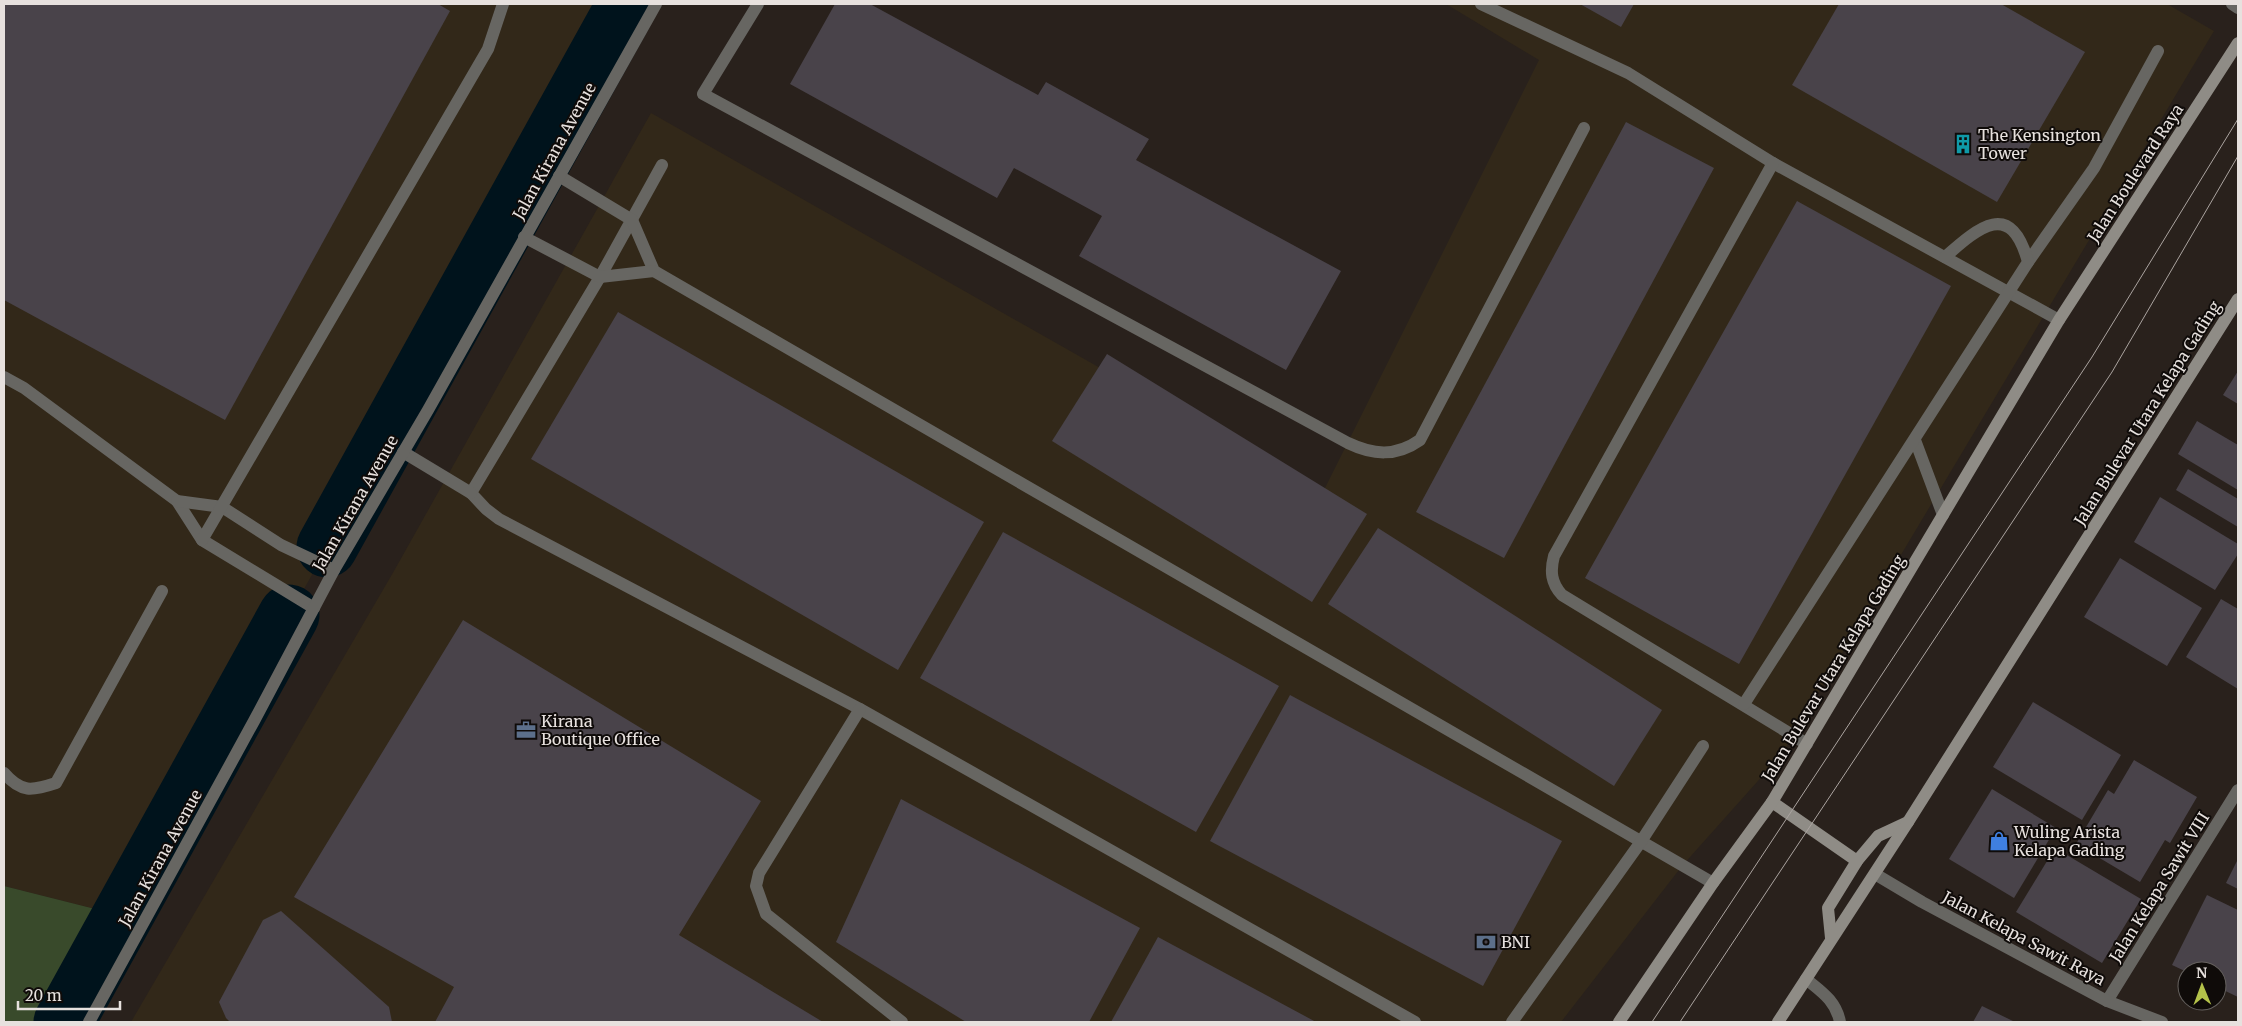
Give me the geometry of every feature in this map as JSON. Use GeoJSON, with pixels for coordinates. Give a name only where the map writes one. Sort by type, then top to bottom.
{"type":"FeatureCollection","features":[{"type":"Feature","properties":{"kind":"main road","name":"Jalan Boulevard Raya"},"geometry":{"type":"LineString","coordinates":[[2059,320],[2238,43]]}},
{"type":"Feature","properties":{"kind":"main road","name":"Jalan Bulevar Utara Kelapa Gading"},"geometry":{"type":"LineString","coordinates":[[1778,1022],[1830,938],[1875,874],[2238,299]]}},
{"type":"Feature","properties":{"kind":"main road","name":"Jalan Bulevar Utara Kelapa Gading"},"geometry":{"type":"LineString","coordinates":[[1618,1022],[1713,883],[1772,802],[2059,320]]}},
{"type":"Feature","properties":{"kind":"main road"},"geometry":{"type":"LineString","coordinates":[[1772,802],[1857,861]]}},
{"type":"Feature","properties":{"kind":"main road"},"geometry":{"type":"LineString","coordinates":[[1830,938],[1828,908],[1857,861],[1878,836],[1908,822]]}},
{"type":"Feature","properties":{"kind":"street"},"geometry":{"type":"LineString","coordinates":[[202,540],[488,49],[503,4]]}},
{"type":"Feature","properties":{"kind":"street","name":"Jalan Kirana Avenue"},"geometry":{"type":"LineString","coordinates":[[92,1021],[334,570],[403,452],[656,4]]}},
{"type":"Feature","properties":{"kind":"street"},"geometry":{"type":"LineString","coordinates":[[758,4],[703,94],[1360,449],[1388,453],[1401,451],[1420,440],[1584,128]]}},
{"type":"Feature","properties":{"kind":"street"},"geometry":{"type":"LineString","coordinates":[[1481,4],[1628,73],[1773,163],[2059,320]]}},
{"type":"Feature","properties":{"kind":"street"},"geometry":{"type":"LineString","coordinates":[[2232,4],[2238,8]]}},
{"type":"Feature","properties":{"kind":"street"},"geometry":{"type":"LineString","coordinates":[[1744,704],[2010,293],[2028,262],[2094,168],[2158,51]]}},
{"type":"Feature","properties":{"kind":"street"},"geometry":{"type":"LineString","coordinates":[[1773,163],[1554,556],[1550,568],[1555,588],[1562,595],[1807,744]]}},
{"type":"Feature","properties":{"kind":"street"},"geometry":{"type":"LineString","coordinates":[[471,493],[600,277],[662,165]]}},
{"type":"Feature","properties":{"kind":"street"},"geometry":{"type":"LineString","coordinates":[[559,176],[632,220],[654,271]]}},
{"type":"Feature","properties":{"kind":"street"},"geometry":{"type":"LineString","coordinates":[[1945,257],[1975,231],[1994,224],[2012,228],[2022,242],[2028,262]]}},
{"type":"Feature","properties":{"kind":"street"},"geometry":{"type":"LineString","coordinates":[[524,237],[600,277],[654,271],[1640,843],[1713,883]]}},
{"type":"Feature","properties":{"kind":"street"},"geometry":{"type":"LineString","coordinates":[[4,377],[24,388],[177,501],[202,540],[314,608]]}},
{"type":"Feature","properties":{"kind":"street"},"geometry":{"type":"LineString","coordinates":[[1915,440],[1943,515]]}},
{"type":"Feature","properties":{"kind":"street"},"geometry":{"type":"LineString","coordinates":[[403,452],[471,493],[486,509],[499,519],[860,709],[1415,1022]]}},
{"type":"Feature","properties":{"kind":"street"},"geometry":{"type":"LineString","coordinates":[[177,501],[222,507],[281,546],[334,570]]}},
{"type":"Feature","properties":{"kind":"street"},"geometry":{"type":"LineString","coordinates":[[4,773],[14,785],[36,790],[56,783],[162,591]]}},
{"type":"Feature","properties":{"kind":"street"},"geometry":{"type":"LineString","coordinates":[[860,709],[759,872],[756,886],[766,914],[902,1022]]}},
{"type":"Feature","properties":{"kind":"street"},"geometry":{"type":"LineString","coordinates":[[1512,1022],[1640,843],[1703,746]]}},
{"type":"Feature","properties":{"kind":"street","name":"Jalan Kelapa Sawit VIII"},"geometry":{"type":"LineString","coordinates":[[2107,1001],[2238,790]]}},
{"type":"Feature","properties":{"kind":"street","name":"Jalan Kelapa Sawit Raya"},"geometry":{"type":"LineString","coordinates":[[1875,874],[1922,902],[2107,1001],[2162,1022]]}},
{"type":"Feature","properties":{"kind":"street"},"geometry":{"type":"LineString","coordinates":[[1806,979],[1826,995],[1838,1009],[1840,1022]]}},
{"type":"Feature","properties":{"kind":"shaded area"},"geometry":{"type":"Polygon","coordinates":[[[4,4],[628,4],[123,916],[4,886],[4,4]]]}},
{"type":"Feature","properties":{"kind":"shaded area"},"geometry":{"type":"Polygon","coordinates":[[[1446,4],[2167,4],[2214,31],[1782,754],[1682,866],[1561,1022],[131,1022],[394,571],[651,113],[1322,494],[1539,60],[1446,4]]]}},
{"type":"Feature","properties":{"kind":"green space"},"geometry":{"type":"Polygon","coordinates":[[[4,886],[123,916],[64,1022],[4,1022],[4,886]]]}},
{"type":"Feature","properties":{"kind":"building"},"geometry":{"type":"Polygon","coordinates":[[[4,4],[438,4],[450,11],[225,420],[4,300],[4,4]]]}},
{"type":"Feature","properties":{"kind":"building"},"geometry":{"type":"Polygon","coordinates":[[[835,4],[870,4],[1038,95],[1046,82],[1149,139],[1136,160],[1341,271],[1286,370],[1079,256],[1102,216],[1014,168],[997,198],[790,84],[835,4]]]}},
{"type":"Feature","properties":{"kind":"building"},"geometry":{"type":"Polygon","coordinates":[[[1580,4],[1634,4],[1621,27],[1580,4]]]}},
{"type":"Feature","properties":{"kind":"building","name":"The Kensington Tower"},"geometry":{"type":"Polygon","coordinates":[[[1839,4],[2001,4],[2085,52],[1997,202],[1792,85],[1839,4]]]}},
{"type":"Feature","properties":{"kind":"building"},"geometry":{"type":"Polygon","coordinates":[[[1626,122],[1714,168],[1504,558],[1416,512],[1626,122]]]}},
{"type":"Feature","properties":{"kind":"building"},"geometry":{"type":"Polygon","coordinates":[[[1797,201],[1951,286],[1739,664],[1585,578],[1797,201]]]}},
{"type":"Feature","properties":{"kind":"building"},"geometry":{"type":"Polygon","coordinates":[[[618,312],[984,522],[898,670],[531,459],[618,312]]]}},
{"type":"Feature","properties":{"kind":"building"},"geometry":{"type":"Polygon","coordinates":[[[1107,354],[1367,514],[1312,602],[1052,441],[1107,354]]]}},
{"type":"Feature","properties":{"kind":"building"},"geometry":{"type":"Polygon","coordinates":[[[2238,371],[2238,404],[2223,395],[2238,371]]]}},
{"type":"Feature","properties":{"kind":"building"},"geometry":{"type":"Polygon","coordinates":[[[2197,421],[2238,445],[2238,490],[2178,454],[2197,421]]]}},
{"type":"Feature","properties":{"kind":"building"},"geometry":{"type":"Polygon","coordinates":[[[2188,469],[2238,499],[2238,527],[2176,490],[2188,469]]]}},
{"type":"Feature","properties":{"kind":"building"},"geometry":{"type":"Polygon","coordinates":[[[2160,497],[2238,544],[2238,554],[2215,590],[2134,542],[2160,497]]]}},
{"type":"Feature","properties":{"kind":"building"},"geometry":{"type":"Polygon","coordinates":[[[1378,528],[1662,710],[1614,786],[1328,604],[1378,528]]]}},
{"type":"Feature","properties":{"kind":"building"},"geometry":{"type":"Polygon","coordinates":[[[1003,532],[1279,686],[1196,832],[920,678],[1003,532]]]}},
{"type":"Feature","properties":{"kind":"building"},"geometry":{"type":"Polygon","coordinates":[[[2120,558],[2202,608],[2167,666],[2084,617],[2120,558]]]}},
{"type":"Feature","properties":{"kind":"building"},"geometry":{"type":"Polygon","coordinates":[[[2221,599],[2238,609],[2238,689],[2186,657],[2221,599]]]}},
{"type":"Feature","properties":{"kind":"building"},"geometry":{"type":"Polygon","coordinates":[[[463,620],[761,801],[679,935],[823,1022],[435,1022],[454,987],[294,897],[463,620]]]}},
{"type":"Feature","properties":{"kind":"building"},"geometry":{"type":"Polygon","coordinates":[[[1290,695],[1562,841],[1483,986],[1210,841],[1290,695]]]}},
{"type":"Feature","properties":{"kind":"building"},"geometry":{"type":"Polygon","coordinates":[[[2033,702],[2121,755],[2082,820],[1993,767],[2033,702]]]}},
{"type":"Feature","properties":{"kind":"building"},"geometry":{"type":"Polygon","coordinates":[[[2134,760],[2197,797],[2170,843],[2165,840],[2140,882],[2076,844],[2108,790],[2114,794],[2134,760]]]}},
{"type":"Feature","properties":{"kind":"building"},"geometry":{"type":"Polygon","coordinates":[[[1992,789],[2056,828],[2014,898],[1949,859],[1992,789]]]}},
{"type":"Feature","properties":{"kind":"building"},"geometry":{"type":"Polygon","coordinates":[[[901,799],[1140,928],[1089,1022],[966,1022],[836,942],[901,799]]]}},
{"type":"Feature","properties":{"kind":"building"},"geometry":{"type":"Polygon","coordinates":[[[2055,848],[2141,899],[2102,963],[2016,912],[2055,848]]]}},
{"type":"Feature","properties":{"kind":"building"},"geometry":{"type":"Polygon","coordinates":[[[2238,859],[2238,889],[2226,883],[2238,859]]]}},
{"type":"Feature","properties":{"kind":"building"},"geometry":{"type":"Polygon","coordinates":[[[2207,895],[2238,910],[2238,997],[2227,992],[2227,961],[2177,961],[2177,967],[2172,965],[2207,895]]]}},
{"type":"Feature","properties":{"kind":"building"},"geometry":{"type":"Polygon","coordinates":[[[281,911],[389,1007],[392,1022],[230,1022],[226,1018],[219,1002],[263,920],[281,911]]]}},
{"type":"Feature","properties":{"kind":"building"},"geometry":{"type":"Polygon","coordinates":[[[1158,937],[1316,1022],[1111,1022],[1158,937]]]}},
{"type":"Feature","properties":{"kind":"building"},"geometry":{"type":"Polygon","coordinates":[[[1982,1006],[2015,1022],[1973,1022],[1982,1006]]]}},
{"type":"Feature","properties":{"kind":"waterway"},"geometry":{"type":"LineString","coordinates":[[327,547],[623,12]]}},
{"type":"Feature","properties":{"kind":"waterway"},"geometry":{"type":"LineString","coordinates":[[64,1022],[289,615]]}},
{"type":"Feature","properties":{"kind":"tram line"},"geometry":{"type":"LineString","coordinates":[[1652,1022],[2092,357],[2238,119]]}},
{"type":"Feature","properties":{"kind":"tram line"},"geometry":{"type":"LineString","coordinates":[[1680,1022],[2112,372],[2238,156]]}},
{"type":"Feature","properties":{"kind":"place","name":"The Kensington Tower"},"geometry":{"type":"Point","coordinates":[1963,144]}},
{"type":"Feature","properties":{"kind":"place","name":"Kirana Boutique Office"},"geometry":{"type":"Point","coordinates":[526,730]}},
{"type":"Feature","properties":{"kind":"place","name":"Wuling Arista Kelapa Gading"},"geometry":{"type":"Point","coordinates":[1999,841]}},
{"type":"Feature","properties":{"kind":"place","name":"BNI"},"geometry":{"type":"Point","coordinates":[1486,942]}}]}
